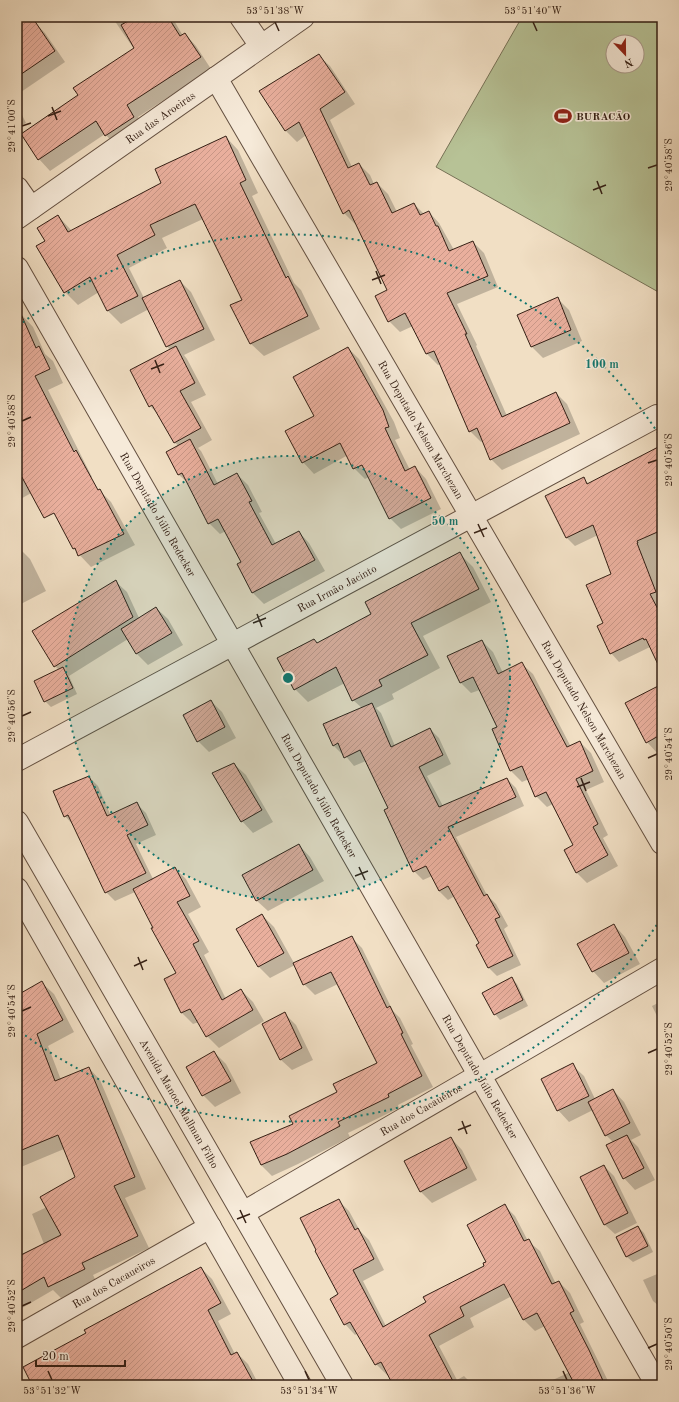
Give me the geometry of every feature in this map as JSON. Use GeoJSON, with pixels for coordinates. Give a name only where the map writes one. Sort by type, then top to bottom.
{"type":"FeatureCollection","features":[{"type":"Feature","properties":{"kind":"street"},"geometry":{"type":"LineString","coordinates":[[241,17],[261,46]]}},
{"type":"Feature","properties":{"kind":"street","name":"Rua das Aroeiras"},"geometry":{"type":"LineString","coordinates":[[24,213],[303,17]]}},
{"type":"Feature","properties":{"kind":"street","name":"Rua Deputado Nelson Marchezan"},"geometry":{"type":"LineString","coordinates":[[216,78],[662,843]]}},
{"type":"Feature","properties":{"kind":"street"},"geometry":{"type":"LineString","coordinates":[[17,188],[24,213]]}},
{"type":"Feature","properties":{"kind":"street","name":"Rua Deputado Júlio Redecker"},"geometry":{"type":"LineString","coordinates":[[17,268],[657,1385]]}},
{"type":"Feature","properties":{"kind":"street","name":"Rua Irmão Jacinto"},"geometry":{"type":"LineString","coordinates":[[17,760],[660,416]]}},
{"type":"Feature","properties":{"kind":"street","name":"Avenida Manoel Mallman Filho"},"geometry":{"type":"LineString","coordinates":[[17,822],[342,1385]]}},
{"type":"Feature","properties":{"kind":"street"},"geometry":{"type":"LineString","coordinates":[[17,889],[300,1385]]}},
{"type":"Feature","properties":{"kind":"street","name":"Rua dos Cacaueiros"},"geometry":{"type":"LineString","coordinates":[[243,1213],[662,969]]}},
{"type":"Feature","properties":{"kind":"street","name":"Rua dos Cacaueiros"},"geometry":{"type":"LineString","coordinates":[[17,1337],[210,1227]]}},
{"type":"Feature","properties":{"kind":"green space","name":"BURACÃO"},"geometry":{"type":"Polygon","coordinates":[[[522,17],[662,17],[662,294],[436,167],[522,17]]]}},
{"type":"Feature","properties":{"kind":"building"},"geometry":{"type":"Polygon","coordinates":[[[17,17],[32,17],[55,51],[17,77],[17,17]]]}},
{"type":"Feature","properties":{"kind":"building"},"geometry":{"type":"Polygon","coordinates":[[[135,17],[168,17],[180,36],[185,33],[201,57],[127,105],[134,117],[105,136],[96,121],[38,160],[21,134],[78,95],[73,88],[134,48],[121,25],[135,17]]]}},
{"type":"Feature","properties":{"kind":"building"},"geometry":{"type":"Polygon","coordinates":[[[319,54],[345,92],[320,109],[348,168],[359,163],[370,185],[377,182],[392,213],[414,203],[420,215],[429,211],[436,226],[438,226],[449,251],[473,241],[488,276],[447,293],[467,334],[465,334],[502,417],[556,392],[570,423],[490,460],[477,428],[469,432],[434,351],[426,354],[405,313],[388,322],[375,296],[387,290],[349,210],[343,214],[299,122],[285,131],[259,91],[319,54]]]}},
{"type":"Feature","properties":{"kind":"building"},"geometry":{"type":"Polygon","coordinates":[[[226,136],[246,180],[240,183],[286,278],[288,276],[308,316],[250,344],[230,305],[242,300],[195,204],[150,225],[155,235],[117,255],[138,296],[107,311],[90,277],[64,293],[36,246],[45,241],[37,228],[58,215],[68,232],[161,183],[155,169],[226,136]]]}},
{"type":"Feature","properties":{"kind":"building"},"geometry":{"type":"Polygon","coordinates":[[[180,280],[204,329],[166,347],[142,298],[180,280]]]}},
{"type":"Feature","properties":{"kind":"building"},"geometry":{"type":"Polygon","coordinates":[[[558,297],[571,330],[531,347],[517,315],[558,297]]]}},
{"type":"Feature","properties":{"kind":"building"},"geometry":{"type":"Polygon","coordinates":[[[17,305],[36,348],[39,346],[50,369],[35,376],[74,452],[76,450],[98,490],[100,489],[124,534],[78,556],[75,548],[73,549],[54,513],[44,518],[17,468],[17,305]]]}},
{"type":"Feature","properties":{"kind":"building"},"geometry":{"type":"Polygon","coordinates":[[[176,346],[195,383],[180,391],[201,428],[174,443],[152,405],[149,407],[130,370],[176,346]]]}},
{"type":"Feature","properties":{"kind":"building"},"geometry":{"type":"Polygon","coordinates":[[[348,347],[383,410],[389,427],[385,428],[405,471],[415,466],[431,498],[389,519],[362,465],[353,469],[340,443],[302,463],[285,431],[314,416],[293,377],[348,347]]]}},
{"type":"Feature","properties":{"kind":"building"},"geometry":{"type":"Polygon","coordinates":[[[190,439],[214,485],[237,473],[252,501],[249,502],[272,545],[299,531],[315,560],[252,593],[237,564],[241,562],[218,519],[208,524],[182,473],[178,475],[166,452],[190,439]]]}},
{"type":"Feature","properties":{"kind":"building"},"geometry":{"type":"Polygon","coordinates":[[[662,445],[662,530],[637,541],[637,543],[656,592],[650,594],[662,617],[662,673],[646,639],[644,640],[643,638],[610,654],[597,626],[603,623],[586,585],[611,574],[593,525],[566,538],[545,496],[584,477],[587,484],[662,445]]]}},
{"type":"Feature","properties":{"kind":"building"},"geometry":{"type":"Polygon","coordinates":[[[460,552],[479,589],[411,623],[428,655],[379,680],[382,686],[352,701],[336,667],[294,690],[277,658],[314,639],[317,643],[371,614],[365,602],[460,552]]]}},
{"type":"Feature","properties":{"kind":"building"},"geometry":{"type":"Polygon","coordinates":[[[116,580],[133,617],[54,667],[32,631],[116,580]]]}},
{"type":"Feature","properties":{"kind":"building"},"geometry":{"type":"Polygon","coordinates":[[[156,607],[172,633],[136,654],[121,629],[156,607]]]}},
{"type":"Feature","properties":{"kind":"building"},"geometry":{"type":"Polygon","coordinates":[[[482,640],[498,674],[522,662],[567,747],[580,741],[593,771],[576,779],[598,824],[593,827],[608,855],[576,873],[564,850],[573,845],[546,792],[535,797],[522,766],[510,771],[492,729],[497,727],[473,677],[460,683],[447,656],[482,640]]]}},
{"type":"Feature","properties":{"kind":"building"},"geometry":{"type":"Polygon","coordinates":[[[63,667],[73,688],[44,702],[34,681],[63,667]]]}},
{"type":"Feature","properties":{"kind":"building"},"geometry":{"type":"Polygon","coordinates":[[[662,684],[662,734],[646,743],[625,703],[662,684]]]}},
{"type":"Feature","properties":{"kind":"building"},"geometry":{"type":"Polygon","coordinates":[[[211,700],[225,727],[197,742],[183,715],[211,700]]]}},
{"type":"Feature","properties":{"kind":"building"},"geometry":{"type":"Polygon","coordinates":[[[372,703],[391,747],[430,728],[443,755],[419,767],[439,807],[507,778],[516,797],[448,827],[484,896],[487,894],[500,917],[495,919],[513,956],[488,968],[476,945],[479,943],[448,886],[439,891],[426,866],[413,872],[384,810],[388,808],[360,750],[344,758],[338,743],[333,746],[323,724],[372,703]]]}},
{"type":"Feature","properties":{"kind":"building"},"geometry":{"type":"Polygon","coordinates":[[[234,763],[262,810],[241,822],[212,773],[234,763]]]}},
{"type":"Feature","properties":{"kind":"building"},"geometry":{"type":"Polygon","coordinates":[[[89,776],[107,816],[137,802],[148,825],[127,835],[146,873],[105,893],[68,815],[64,817],[53,791],[89,776]]]}},
{"type":"Feature","properties":{"kind":"building"},"geometry":{"type":"Polygon","coordinates":[[[299,844],[313,870],[256,901],[242,875],[299,844]]]}},
{"type":"Feature","properties":{"kind":"building"},"geometry":{"type":"Polygon","coordinates":[[[175,867],[190,896],[177,902],[199,941],[193,944],[222,1000],[241,989],[253,1010],[206,1037],[190,1009],[181,1013],[164,979],[176,973],[151,928],[153,928],[133,889],[175,867]]]}},
{"type":"Feature","properties":{"kind":"building"},"geometry":{"type":"Polygon","coordinates":[[[262,914],[284,953],[258,967],[236,929],[262,914]]]}},
{"type":"Feature","properties":{"kind":"building"},"geometry":{"type":"Polygon","coordinates":[[[614,924],[629,953],[592,972],[577,944],[614,924]]]}},
{"type":"Feature","properties":{"kind":"building"},"geometry":{"type":"Polygon","coordinates":[[[352,936],[387,1008],[390,1006],[403,1033],[401,1034],[422,1076],[388,1094],[389,1097],[338,1122],[340,1126],[287,1154],[261,1165],[250,1142],[293,1124],[289,1116],[337,1092],[333,1084],[377,1063],[331,972],[303,985],[293,963],[352,936]]]}},
{"type":"Feature","properties":{"kind":"building"},"geometry":{"type":"Polygon","coordinates":[[[512,977],[523,1000],[494,1015],[482,993],[512,977]]]}},
{"type":"Feature","properties":{"kind":"building"},"geometry":{"type":"Polygon","coordinates":[[[42,981],[63,1020],[37,1034],[55,1081],[89,1067],[135,1177],[114,1186],[138,1236],[82,1263],[85,1269],[48,1287],[44,1277],[17,1293],[17,1257],[61,1235],[40,1197],[75,1177],[58,1135],[17,1152],[17,988],[19,988],[21,993],[42,981]]]}},
{"type":"Feature","properties":{"kind":"building"},"geometry":{"type":"Polygon","coordinates":[[[285,1012],[302,1048],[280,1060],[262,1024],[285,1012]]]}},
{"type":"Feature","properties":{"kind":"building"},"geometry":{"type":"Polygon","coordinates":[[[214,1051],[231,1081],[202,1096],[186,1067],[214,1051]]]}},
{"type":"Feature","properties":{"kind":"building"},"geometry":{"type":"Polygon","coordinates":[[[573,1063],[589,1096],[557,1111],[541,1079],[573,1063]]]}},
{"type":"Feature","properties":{"kind":"building"},"geometry":{"type":"Polygon","coordinates":[[[613,1089],[630,1123],[605,1136],[588,1102],[613,1089]]]}},
{"type":"Feature","properties":{"kind":"building"},"geometry":{"type":"Polygon","coordinates":[[[627,1135],[644,1168],[623,1179],[606,1145],[627,1135]]]}},
{"type":"Feature","properties":{"kind":"building"},"geometry":{"type":"Polygon","coordinates":[[[451,1137],[467,1168],[420,1192],[404,1161],[451,1137]]]}},
{"type":"Feature","properties":{"kind":"building"},"geometry":{"type":"Polygon","coordinates":[[[604,1165],[628,1213],[604,1225],[580,1177],[604,1165]]]}},
{"type":"Feature","properties":{"kind":"building"},"geometry":{"type":"Polygon","coordinates":[[[339,1199],[355,1230],[358,1228],[374,1259],[353,1270],[383,1327],[426,1302],[423,1297],[484,1266],[483,1263],[486,1262],[467,1225],[505,1204],[524,1241],[529,1239],[552,1284],[559,1281],[574,1311],[570,1313],[605,1385],[575,1385],[537,1313],[523,1320],[504,1284],[460,1307],[464,1316],[429,1335],[455,1385],[393,1385],[381,1362],[375,1365],[350,1322],[344,1325],[330,1299],[338,1294],[315,1251],[316,1250],[300,1218],[339,1199]]]}},
{"type":"Feature","properties":{"kind":"building"},"geometry":{"type":"Polygon","coordinates":[[[638,1226],[648,1246],[626,1257],[616,1237],[638,1226]]]}},
{"type":"Feature","properties":{"kind":"building"},"geometry":{"type":"Polygon","coordinates":[[[201,1267],[221,1303],[208,1310],[231,1355],[237,1352],[255,1385],[32,1385],[23,1367],[86,1333],[84,1330],[201,1267]]]}},
{"type":"Feature","properties":{"kind":"place","name":"BURACÃO"},"geometry":{"type":"Point","coordinates":[563,116]}}]}
